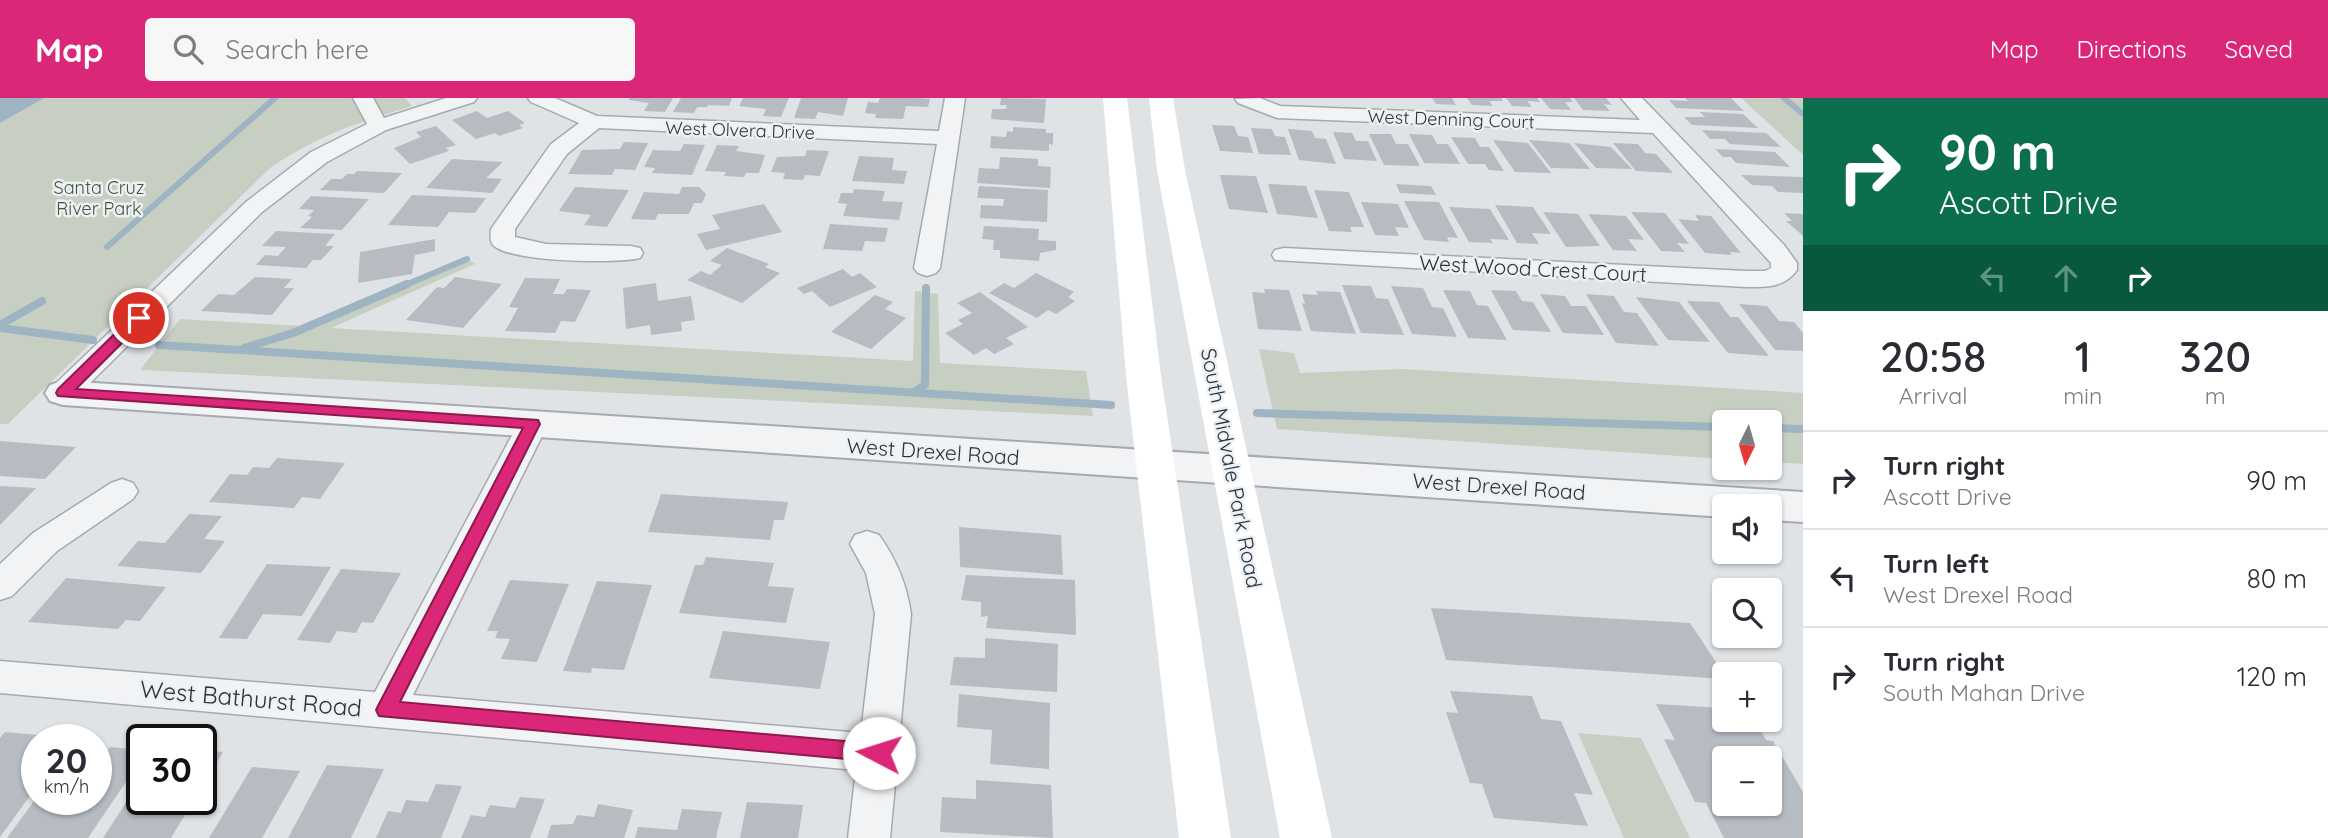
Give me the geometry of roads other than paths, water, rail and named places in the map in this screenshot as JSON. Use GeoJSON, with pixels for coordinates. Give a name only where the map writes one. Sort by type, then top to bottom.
{"type":"FeatureCollection","features":[{"type":"Feature","properties":{"kind":"main road"},"geometry":{"type":"LineString","coordinates":[[1115,98],[1123,194],[1156,466],[1205,838]]}},
{"type":"Feature","properties":{"kind":"main road","name":"South Midvale Park Road"},"geometry":{"type":"LineString","coordinates":[[1161,98],[1171,170],[1306,838]]}},
{"type":"Feature","properties":{"kind":"street"},"geometry":{"type":"LineString","coordinates":[[363,98],[379,126]]}},
{"type":"Feature","properties":{"kind":"street"},"geometry":{"type":"LineString","coordinates":[[63,393],[254,207],[319,157],[379,126],[467,98]]}},
{"type":"Feature","properties":{"kind":"street","name":"West Olvera Drive"},"geometry":{"type":"LineString","coordinates":[[538,98],[594,122],[947,138]]}},
{"type":"Feature","properties":{"kind":"street"},"geometry":{"type":"LineString","coordinates":[[926,268],[955,98]]}},
{"type":"Feature","properties":{"kind":"street"},"geometry":{"type":"LineString","coordinates":[[1631,98],[1659,127]]}},
{"type":"Feature","properties":{"kind":"street","name":"West Denning Court"},"geometry":{"type":"LineString","coordinates":[[1245,99],[1278,112],[1659,127]]}},
{"type":"Feature","properties":{"kind":"street"},"geometry":{"type":"LineString","coordinates":[[594,122],[559,149],[503,229],[503,241],[515,249],[631,253]]}},
{"type":"Feature","properties":{"kind":"street","name":"West Wood Crest Court"},"geometry":{"type":"LineString","coordinates":[[1284,255],[1746,279],[1788,278],[1784,263],[1775,250],[1659,127]]}},
{"type":"Feature","properties":{"kind":"street","name":"West Drexel Road"},"geometry":{"type":"LineString","coordinates":[[63,393],[1803,506]]}},
{"type":"Feature","properties":{"kind":"street"},"geometry":{"type":"LineString","coordinates":[[386,710],[533,424]]}},
{"type":"Feature","properties":{"kind":"street"},"geometry":{"type":"LineString","coordinates":[[0,586],[45,542],[122,491]]}},
{"type":"Feature","properties":{"kind":"street"},"geometry":{"type":"LineString","coordinates":[[867,544],[888,579],[893,601],[893,626],[869,838]]}},
{"type":"Feature","properties":{"kind":"street","name":"West Bathurst Road"},"geometry":{"type":"LineString","coordinates":[[0,677],[879,753]]}},
{"type":"Feature","properties":{"kind":"water"},"geometry":{"type":"Polygon","coordinates":[[[0,98],[44,98],[0,123],[0,98]]]}},
{"type":"Feature","properties":{"kind":"waterway"},"geometry":{"type":"LineString","coordinates":[[107,247],[275,98]]}},
{"type":"Feature","properties":{"kind":"waterway"},"geometry":{"type":"LineString","coordinates":[[1784,98],[1803,114]]}},
{"type":"Feature","properties":{"kind":"waterway"},"geometry":{"type":"LineString","coordinates":[[403,286],[467,259]]}},
{"type":"Feature","properties":{"kind":"waterway"},"geometry":{"type":"LineString","coordinates":[[244,348],[293,333],[407,284]]}},
{"type":"Feature","properties":{"kind":"waterway"},"geometry":{"type":"LineString","coordinates":[[914,392],[925,385],[926,288]]}},
{"type":"Feature","properties":{"kind":"waterway"},"geometry":{"type":"LineString","coordinates":[[0,325],[42,301]]}},
{"type":"Feature","properties":{"kind":"waterway"},"geometry":{"type":"LineString","coordinates":[[0,328],[93,340]]}},
{"type":"Feature","properties":{"kind":"waterway"},"geometry":{"type":"LineString","coordinates":[[159,345],[1111,405]]}},
{"type":"Feature","properties":{"kind":"waterway"},"geometry":{"type":"LineString","coordinates":[[1257,413],[1712,427]]}},
{"type":"Feature","properties":{"kind":"waterway"},"geometry":{"type":"LineString","coordinates":[[1782,428],[1803,429]]}},
{"type":"Feature","properties":{"kind":"park label","name":"Santa Cruz River Park"},"geometry":{"type":"Point","coordinates":[99,197]}}]}
